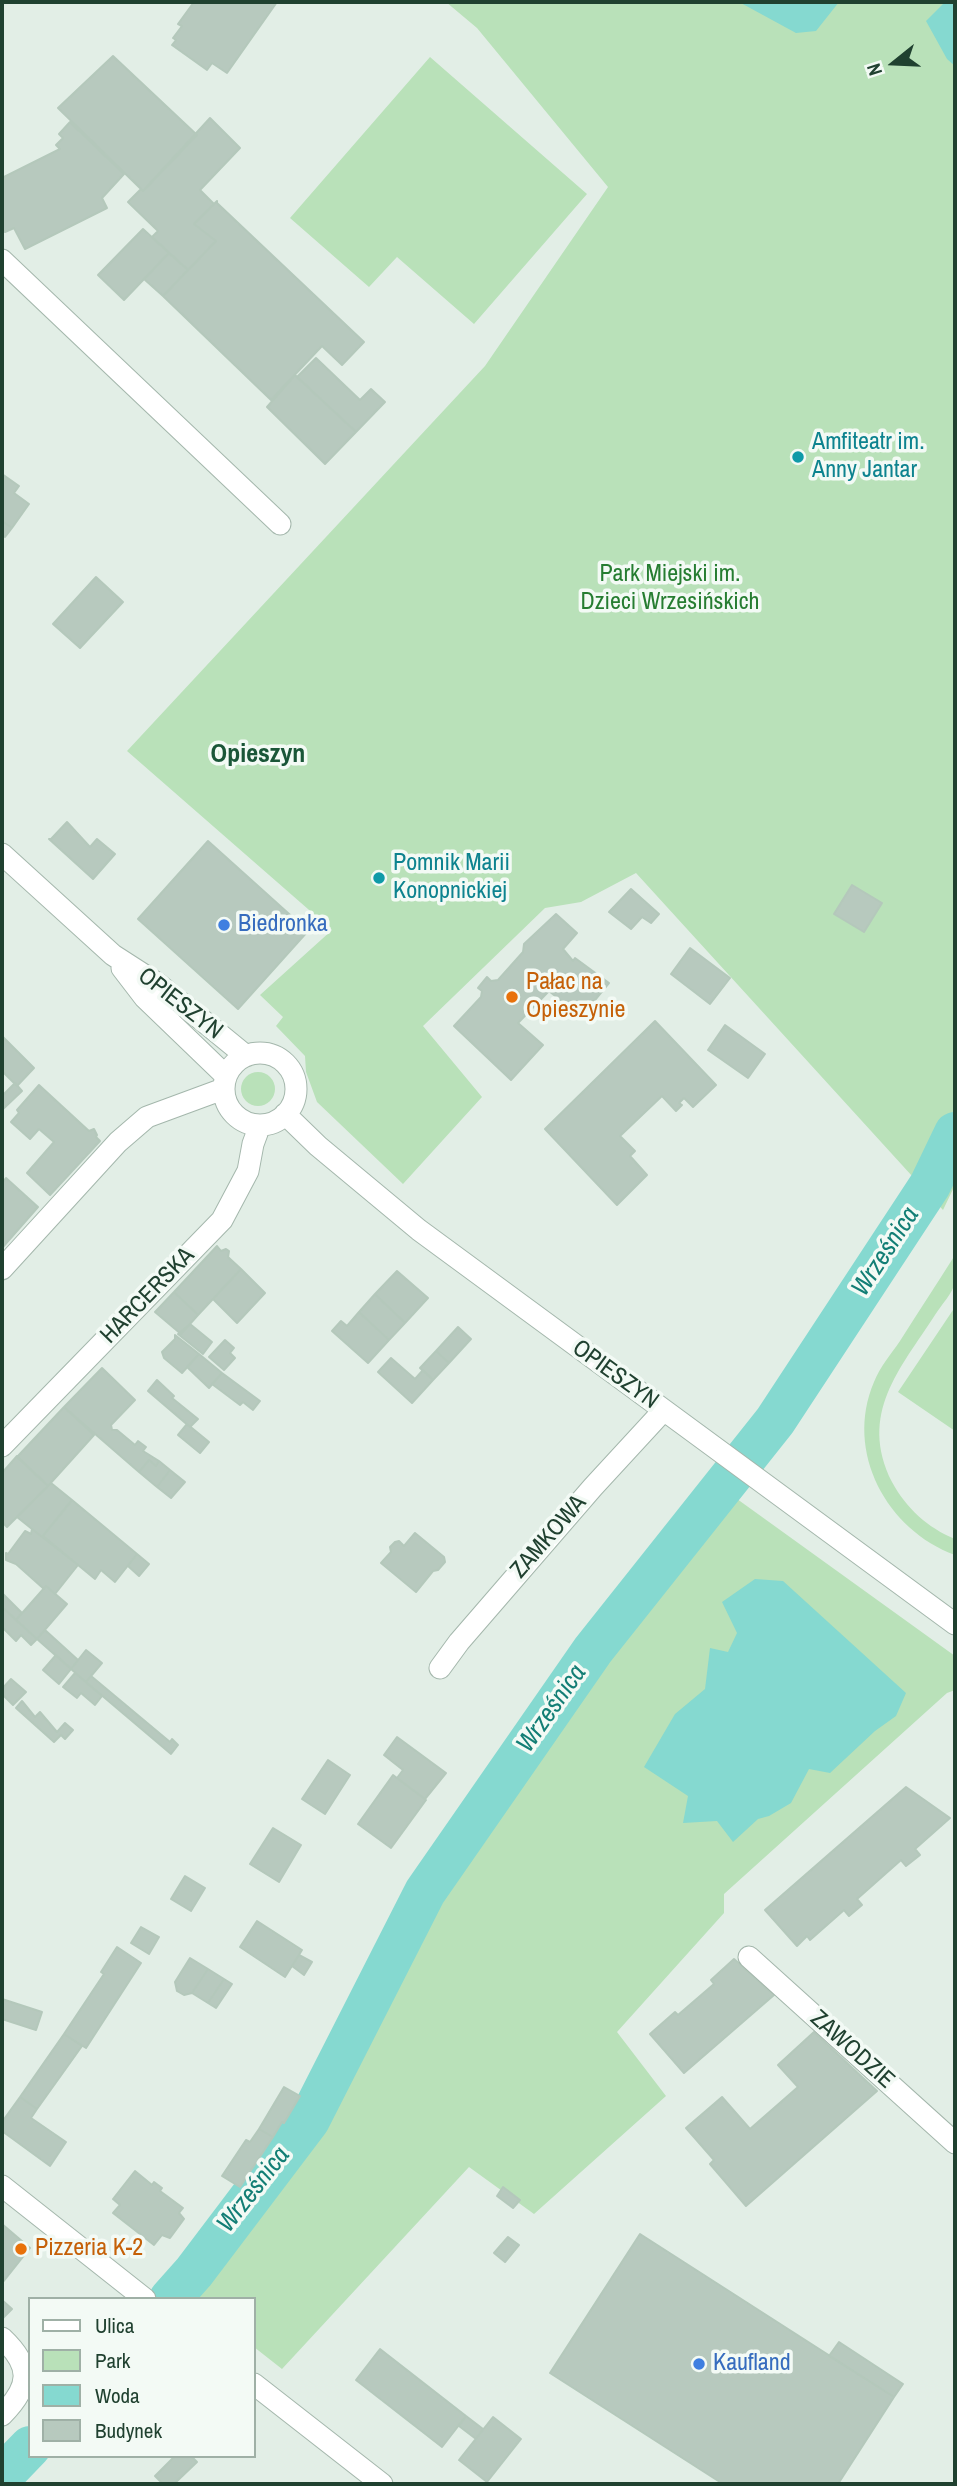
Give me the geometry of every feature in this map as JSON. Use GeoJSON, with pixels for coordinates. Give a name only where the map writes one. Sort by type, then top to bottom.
{"type":"FeatureCollection","features":[{"type":"Feature","properties":{"kind":"street"},"geometry":{"type":"LineString","coordinates":[[2,260],[280,524]]}},
{"type":"Feature","properties":{"kind":"street","name":"OPIESZYN"},"geometry":{"type":"LineString","coordinates":[[2,854],[113,955],[158,984],[246,1056]]}},
{"type":"Feature","properties":{"kind":"street","name":"OPIESZYN"},"geometry":{"type":"LineString","coordinates":[[113,955],[145,998],[225,1082]]}},
{"type":"Feature","properties":{"kind":"street"},"geometry":{"type":"LineString","coordinates":[[259,1053],[273,1055],[285,1063],[293,1075],[296,1089],[293,1103],[285,1114],[273,1122],[260,1125],[246,1122],[234,1115],[226,1103],[225,1082],[234,1064],[246,1056],[259,1053]]}},
{"type":"Feature","properties":{"kind":"street"},"geometry":{"type":"LineString","coordinates":[[2,1269],[118,1142],[147,1117],[225,1082]]}},
{"type":"Feature","properties":{"kind":"street","name":"OPIESZYN"},"geometry":{"type":"LineString","coordinates":[[285,1114],[318,1146],[419,1230],[955,1624]]}},
{"type":"Feature","properties":{"kind":"street","name":"HARCERSKA"},"geometry":{"type":"LineString","coordinates":[[2,1446],[222,1220],[247,1171],[260,1125]]}},
{"type":"Feature","properties":{"kind":"street","name":"ZAMKOWA"},"geometry":{"type":"LineString","coordinates":[[440,1668],[459,1642],[593,1486],[663,1411]]}},
{"type":"Feature","properties":{"kind":"street","name":"ZAWODZIE"},"geometry":{"type":"LineString","coordinates":[[749,1957],[955,2143]]}},
{"type":"Feature","properties":{"kind":"street"},"geometry":{"type":"LineString","coordinates":[[2,2186],[140,2295]]}},
{"type":"Feature","properties":{"kind":"street"},"geometry":{"type":"LineString","coordinates":[[2,2338],[19,2359],[25,2382],[19,2396],[2,2415]]}},
{"type":"Feature","properties":{"kind":"street"},"geometry":{"type":"LineString","coordinates":[[256,2386],[382,2484]]}},
{"type":"Feature","properties":{"kind":"green space","name":"Park Miejski im. Dzieci Wrzesińskich"},"geometry":{"type":"Polygon","coordinates":[[[446,2],[955,2],[955,1185],[943,1210],[636,873],[581,902],[545,908],[423,1026],[482,1097],[403,1184],[317,1102],[306,1072],[305,1056],[276,1026],[283,1017],[260,995],[332,930],[127,751],[485,366],[608,187],[477,28],[446,2]]]}},
{"type":"Feature","properties":{"kind":"green space"},"geometry":{"type":"Polygon","coordinates":[[[430,57],[587,194],[474,324],[397,257],[369,287],[290,218],[430,57]]]}},
{"type":"Feature","properties":{"kind":"green space"},"geometry":{"type":"Polygon","coordinates":[[[258,1072],[270,1077],[275,1089],[270,1101],[258,1106],[246,1101],[241,1089],[246,1077],[258,1072]]]}},
{"type":"Feature","properties":{"kind":"green space"},"geometry":{"type":"Polygon","coordinates":[[[955,1255],[954,1286],[897,1374],[881,1414],[879,1435],[883,1458],[892,1482],[911,1509],[927,1523],[955,1539],[955,1555],[931,1543],[909,1527],[892,1508],[878,1485],[869,1461],[864,1435],[866,1409],[876,1376],[955,1255]]]}},
{"type":"Feature","properties":{"kind":"green space"},"geometry":{"type":"Polygon","coordinates":[[[955,1307],[955,1431],[898,1392],[955,1307]]]}},
{"type":"Feature","properties":{"kind":"green space"},"geometry":{"type":"Polygon","coordinates":[[[726,1491],[955,1656],[955,1690],[947,1693],[724,1894],[724,1913],[617,2032],[666,2096],[534,2214],[469,2167],[282,2369],[256,2349],[256,2297],[192,2297],[188,2294],[317,2127],[434,1900],[726,1491]]]}},
{"type":"Feature","properties":{"kind":"water"},"geometry":{"type":"Polygon","coordinates":[[[739,2],[839,2],[816,31],[796,33],[739,2]]]}},
{"type":"Feature","properties":{"kind":"water"},"geometry":{"type":"Polygon","coordinates":[[[945,2],[955,2],[955,66],[947,59],[926,21],[945,2]]]}},
{"type":"Feature","properties":{"kind":"water"},"geometry":{"type":"Polygon","coordinates":[[[755,1579],[783,1581],[906,1693],[896,1716],[875,1731],[830,1773],[809,1769],[791,1803],[758,1819],[733,1842],[717,1821],[683,1823],[688,1796],[644,1767],[675,1714],[705,1689],[710,1648],[728,1652],[737,1633],[722,1602],[755,1579]]]}},
{"type":"Feature","properties":{"kind":"building"},"geometry":{"type":"Polygon","coordinates":[[[194,2],[277,2],[227,73],[212,63],[207,70],[172,45],[176,40],[173,38],[182,26],[178,24],[194,2]]]}},
{"type":"Feature","properties":{"kind":"building"},"geometry":{"type":"Polygon","coordinates":[[[113,56],[197,135],[143,191],[58,108],[113,56]]]}},
{"type":"Feature","properties":{"kind":"building"},"geometry":{"type":"Polygon","coordinates":[[[210,118],[240,148],[200,190],[214,204],[194,224],[216,241],[188,270],[152,237],[158,231],[128,202],[141,189],[143,191],[210,118]]]}},
{"type":"Feature","properties":{"kind":"building"},"geometry":{"type":"Polygon","coordinates":[[[70,122],[124,174],[102,198],[107,208],[25,249],[14,228],[5,232],[2,229],[2,178],[60,149],[56,145],[63,138],[59,134],[70,122]]]}},
{"type":"Feature","properties":{"kind":"building"},"geometry":{"type":"Polygon","coordinates":[[[217,201],[364,342],[342,365],[322,346],[271,400],[163,296],[216,241],[194,224],[217,201]]]}},
{"type":"Feature","properties":{"kind":"building"},"geometry":{"type":"Polygon","coordinates":[[[143,229],[169,253],[124,300],[98,275],[143,229]]]}},
{"type":"Feature","properties":{"kind":"building"},"geometry":{"type":"Polygon","coordinates":[[[169,253],[188,270],[163,296],[144,279],[169,253]]]}},
{"type":"Feature","properties":{"kind":"building"},"geometry":{"type":"Polygon","coordinates":[[[316,358],[360,400],[371,389],[385,402],[356,432],[297,377],[316,358]]]}},
{"type":"Feature","properties":{"kind":"building"},"geometry":{"type":"Polygon","coordinates":[[[295,375],[356,432],[325,464],[267,407],[295,375]]]}},
{"type":"Feature","properties":{"kind":"building"},"geometry":{"type":"Polygon","coordinates":[[[2,474],[19,486],[14,493],[29,504],[12,528],[2,521],[2,474]]]}},
{"type":"Feature","properties":{"kind":"building"},"geometry":{"type":"Polygon","coordinates":[[[2,521],[12,528],[5,537],[2,535],[2,521]]]}},
{"type":"Feature","properties":{"kind":"building"},"geometry":{"type":"Polygon","coordinates":[[[96,577],[123,602],[80,648],[53,624],[96,577]]]}},
{"type":"Feature","properties":{"kind":"building"},"geometry":{"type":"Polygon","coordinates":[[[67,822],[90,847],[97,839],[115,854],[93,879],[49,839],[67,822]]]}},
{"type":"Feature","properties":{"kind":"building"},"geometry":{"type":"Polygon","coordinates":[[[208,841],[308,931],[238,1009],[138,919],[208,841]]]}},
{"type":"Feature","properties":{"kind":"building"},"geometry":{"type":"Polygon","coordinates":[[[852,885],[882,903],[864,932],[834,914],[852,885]]]}},
{"type":"Feature","properties":{"kind":"building"},"geometry":{"type":"Polygon","coordinates":[[[631,889],[659,914],[651,923],[642,917],[631,929],[609,912],[631,889]]]}},
{"type":"Feature","properties":{"kind":"building","name":"Pałac na Opieszynie"},"geometry":{"type":"Polygon","coordinates":[[[556,914],[577,933],[563,949],[573,961],[575,958],[609,983],[581,1017],[549,991],[518,1023],[543,1045],[511,1080],[454,1026],[481,997],[482,991],[478,988],[487,977],[491,981],[498,980],[523,952],[524,944],[556,914]]]}},
{"type":"Feature","properties":{"kind":"building"},"geometry":{"type":"Polygon","coordinates":[[[690,948],[730,978],[710,1004],[671,974],[690,948]]]}},
{"type":"Feature","properties":{"kind":"building"},"geometry":{"type":"Polygon","coordinates":[[[655,1021],[716,1085],[693,1107],[684,1098],[676,1111],[662,1096],[620,1136],[635,1151],[630,1156],[647,1175],[617,1205],[545,1129],[655,1021]]]}},
{"type":"Feature","properties":{"kind":"building"},"geometry":{"type":"Polygon","coordinates":[[[725,1025],[765,1054],[748,1078],[708,1050],[725,1025]]]}},
{"type":"Feature","properties":{"kind":"building"},"geometry":{"type":"Polygon","coordinates":[[[2,1036],[34,1068],[17,1086],[2,1071],[2,1036]]]}},
{"type":"Feature","properties":{"kind":"building"},"geometry":{"type":"Polygon","coordinates":[[[15,1083],[22,1091],[2,1110],[2,1096],[15,1083]]]}},
{"type":"Feature","properties":{"kind":"building"},"geometry":{"type":"Polygon","coordinates":[[[39,1085],[89,1131],[94,1129],[100,1141],[50,1195],[27,1173],[54,1142],[39,1129],[30,1139],[11,1122],[19,1113],[17,1110],[39,1085]]]}},
{"type":"Feature","properties":{"kind":"building"},"geometry":{"type":"Polygon","coordinates":[[[6,1178],[38,1207],[2,1248],[2,1183],[6,1178]]]}},
{"type":"Feature","properties":{"kind":"building"},"geometry":{"type":"Polygon","coordinates":[[[217,1246],[221,1251],[229,1251],[228,1257],[241,1269],[198,1315],[174,1292],[217,1246]]]}},
{"type":"Feature","properties":{"kind":"building"},"geometry":{"type":"Polygon","coordinates":[[[241,1269],[265,1293],[237,1323],[213,1299],[241,1269]]]}},
{"type":"Feature","properties":{"kind":"building"},"geometry":{"type":"Polygon","coordinates":[[[397,1271],[428,1298],[405,1323],[375,1294],[397,1271]]]}},
{"type":"Feature","properties":{"kind":"building"},"geometry":{"type":"Polygon","coordinates":[[[174,1292],[198,1315],[181,1334],[155,1312],[174,1292]]]}},
{"type":"Feature","properties":{"kind":"building"},"geometry":{"type":"Polygon","coordinates":[[[375,1294],[405,1323],[389,1340],[359,1312],[375,1294]]]}},
{"type":"Feature","properties":{"kind":"building"},"geometry":{"type":"Polygon","coordinates":[[[359,1312],[389,1340],[368,1363],[332,1331],[341,1321],[347,1326],[359,1312]]]}},
{"type":"Feature","properties":{"kind":"building"},"geometry":{"type":"Polygon","coordinates":[[[190,1324],[212,1342],[203,1354],[178,1334],[190,1324]]]}},
{"type":"Feature","properties":{"kind":"building"},"geometry":{"type":"Polygon","coordinates":[[[458,1327],[471,1339],[449,1363],[436,1351],[458,1327]]]}},
{"type":"Feature","properties":{"kind":"building"},"geometry":{"type":"Polygon","coordinates":[[[175,1335],[199,1354],[182,1373],[164,1358],[162,1352],[175,1339],[175,1335]]]}},
{"type":"Feature","properties":{"kind":"building"},"geometry":{"type":"Polygon","coordinates":[[[225,1340],[234,1348],[230,1353],[235,1358],[224,1370],[209,1357],[225,1340]]]}},
{"type":"Feature","properties":{"kind":"building"},"geometry":{"type":"Polygon","coordinates":[[[436,1351],[449,1363],[433,1380],[420,1368],[436,1351]]]}},
{"type":"Feature","properties":{"kind":"building"},"geometry":{"type":"Polygon","coordinates":[[[199,1354],[222,1373],[209,1388],[187,1367],[199,1354]]]}},
{"type":"Feature","properties":{"kind":"building"},"geometry":{"type":"Polygon","coordinates":[[[391,1358],[415,1379],[423,1370],[433,1380],[412,1403],[378,1372],[391,1358]]]}},
{"type":"Feature","properties":{"kind":"building"},"geometry":{"type":"Polygon","coordinates":[[[102,1368],[135,1400],[111,1425],[112,1430],[117,1430],[135,1445],[138,1441],[146,1447],[143,1451],[159,1461],[156,1466],[149,1460],[139,1472],[64,1407],[102,1368]]]}},
{"type":"Feature","properties":{"kind":"building"},"geometry":{"type":"Polygon","coordinates":[[[222,1373],[260,1401],[253,1410],[243,1402],[240,1405],[212,1384],[222,1373]]]}},
{"type":"Feature","properties":{"kind":"building"},"geometry":{"type":"Polygon","coordinates":[[[157,1380],[174,1396],[172,1398],[198,1419],[190,1427],[148,1391],[157,1380]]]}},
{"type":"Feature","properties":{"kind":"building"},"geometry":{"type":"Polygon","coordinates":[[[64,1407],[94,1435],[48,1486],[17,1457],[64,1407]]]}},
{"type":"Feature","properties":{"kind":"building"},"geometry":{"type":"Polygon","coordinates":[[[187,1424],[209,1442],[200,1453],[178,1435],[187,1424]]]}},
{"type":"Feature","properties":{"kind":"building"},"geometry":{"type":"Polygon","coordinates":[[[17,1456],[48,1486],[7,1527],[2,1522],[2,1473],[17,1456]]]}},
{"type":"Feature","properties":{"kind":"building"},"geometry":{"type":"Polygon","coordinates":[[[149,1460],[156,1466],[159,1461],[170,1470],[157,1487],[139,1472],[149,1460]]]}},
{"type":"Feature","properties":{"kind":"building"},"geometry":{"type":"Polygon","coordinates":[[[170,1470],[185,1482],[171,1498],[157,1487],[170,1470]]]}},
{"type":"Feature","properties":{"kind":"building"},"geometry":{"type":"Polygon","coordinates":[[[51,1483],[72,1500],[42,1537],[17,1517],[51,1483]]]}},
{"type":"Feature","properties":{"kind":"building"},"geometry":{"type":"Polygon","coordinates":[[[72,1500],[137,1554],[115,1582],[101,1570],[95,1579],[43,1536],[72,1500]]]}},
{"type":"Feature","properties":{"kind":"building"},"geometry":{"type":"Polygon","coordinates":[[[32,1529],[78,1565],[55,1594],[46,1586],[44,1589],[16,1564],[6,1560],[6,1553],[8,1554],[25,1531],[31,1534],[32,1529]]]}},
{"type":"Feature","properties":{"kind":"building"},"geometry":{"type":"Polygon","coordinates":[[[415,1533],[444,1557],[445,1562],[438,1570],[433,1571],[416,1592],[381,1563],[391,1552],[390,1547],[395,1542],[399,1541],[404,1546],[415,1533]]]}},
{"type":"Feature","properties":{"kind":"building"},"geometry":{"type":"Polygon","coordinates":[[[137,1554],[149,1564],[139,1576],[128,1566],[137,1554]]]}},
{"type":"Feature","properties":{"kind":"building"},"geometry":{"type":"Polygon","coordinates":[[[46,1586],[67,1604],[37,1639],[16,1620],[46,1586]]]}},
{"type":"Feature","properties":{"kind":"building"},"geometry":{"type":"Polygon","coordinates":[[[2,1593],[22,1613],[16,1620],[2,1607],[2,1593]]]}},
{"type":"Feature","properties":{"kind":"building"},"geometry":{"type":"Polygon","coordinates":[[[2,1607],[37,1639],[31,1645],[21,1635],[16,1641],[2,1627],[2,1607]]]}},
{"type":"Feature","properties":{"kind":"building"},"geometry":{"type":"Polygon","coordinates":[[[45,1630],[78,1660],[71,1669],[37,1639],[45,1630]]]}},
{"type":"Feature","properties":{"kind":"building"},"geometry":{"type":"Polygon","coordinates":[[[86,1650],[102,1663],[86,1682],[71,1669],[86,1650]]]}},
{"type":"Feature","properties":{"kind":"building"},"geometry":{"type":"Polygon","coordinates":[[[56,1655],[71,1669],[59,1684],[43,1670],[56,1655]]]}},
{"type":"Feature","properties":{"kind":"building"},"geometry":{"type":"Polygon","coordinates":[[[75,1673],[102,1696],[95,1705],[81,1693],[77,1698],[63,1687],[75,1673]]]}},
{"type":"Feature","properties":{"kind":"building"},"geometry":{"type":"Polygon","coordinates":[[[91,1676],[170,1742],[172,1739],[178,1745],[171,1754],[86,1682],[91,1676]]]}},
{"type":"Feature","properties":{"kind":"building"},"geometry":{"type":"Polygon","coordinates":[[[11,1679],[26,1692],[13,1705],[2,1694],[2,1689],[11,1679]]]}},
{"type":"Feature","properties":{"kind":"building"},"geometry":{"type":"Polygon","coordinates":[[[22,1701],[35,1717],[40,1712],[57,1732],[65,1723],[73,1730],[65,1739],[61,1735],[54,1742],[16,1708],[22,1701]]]}},
{"type":"Feature","properties":{"kind":"building"},"geometry":{"type":"Polygon","coordinates":[[[397,1737],[446,1773],[425,1799],[397,1778],[403,1770],[384,1755],[397,1737]]]}},
{"type":"Feature","properties":{"kind":"building"},"geometry":{"type":"Polygon","coordinates":[[[328,1760],[350,1775],[325,1814],[302,1799],[328,1760]]]}},
{"type":"Feature","properties":{"kind":"building"},"geometry":{"type":"Polygon","coordinates":[[[393,1775],[426,1800],[391,1848],[358,1824],[393,1775]]]}},
{"type":"Feature","properties":{"kind":"building"},"geometry":{"type":"Polygon","coordinates":[[[906,1787],[950,1818],[915,1849],[920,1855],[906,1866],[901,1860],[857,1899],[862,1905],[849,1916],[844,1910],[810,1940],[807,1936],[797,1946],[765,1910],[906,1787]]]}},
{"type":"Feature","properties":{"kind":"building"},"geometry":{"type":"Polygon","coordinates":[[[273,1828],[301,1845],[279,1882],[250,1864],[273,1828]]]}},
{"type":"Feature","properties":{"kind":"building"},"geometry":{"type":"Polygon","coordinates":[[[185,1876],[205,1888],[191,1911],[171,1899],[185,1876]]]}},
{"type":"Feature","properties":{"kind":"building"},"geometry":{"type":"Polygon","coordinates":[[[257,1921],[302,1950],[285,1977],[240,1947],[257,1921]]]}},
{"type":"Feature","properties":{"kind":"building"},"geometry":{"type":"Polygon","coordinates":[[[141,1927],[159,1937],[149,1954],[131,1943],[141,1927]]]}},
{"type":"Feature","properties":{"kind":"building"},"geometry":{"type":"Polygon","coordinates":[[[117,1947],[141,1963],[86,2048],[64,2034],[104,1974],[101,1972],[117,1947]]]}},
{"type":"Feature","properties":{"kind":"building"},"geometry":{"type":"Polygon","coordinates":[[[299,1955],[312,1962],[304,1975],[292,1966],[299,1955]]]}},
{"type":"Feature","properties":{"kind":"building"},"geometry":{"type":"Polygon","coordinates":[[[190,1958],[208,1969],[192,1993],[184,1995],[177,1991],[175,1982],[190,1958]]]}},
{"type":"Feature","properties":{"kind":"building"},"geometry":{"type":"Polygon","coordinates":[[[734,1959],[774,1995],[684,2073],[650,2034],[675,2012],[678,2015],[714,1984],[711,1980],[734,1959]]]}},
{"type":"Feature","properties":{"kind":"building"},"geometry":{"type":"Polygon","coordinates":[[[208,1969],[224,1979],[208,2003],[192,1993],[208,1969]]]}},
{"type":"Feature","properties":{"kind":"building"},"geometry":{"type":"Polygon","coordinates":[[[224,1979],[232,1984],[216,2008],[208,2003],[224,1979]]]}},
{"type":"Feature","properties":{"kind":"building"},"geometry":{"type":"Polygon","coordinates":[[[2,1999],[42,2012],[36,2030],[2,2019],[2,1999]]]}},
{"type":"Feature","properties":{"kind":"building"},"geometry":{"type":"Polygon","coordinates":[[[814,2032],[877,2091],[746,2206],[710,2164],[714,2160],[686,2128],[722,2097],[750,2129],[798,2087],[778,2065],[814,2032]]]}},
{"type":"Feature","properties":{"kind":"building"},"geometry":{"type":"Polygon","coordinates":[[[64,2034],[82,2046],[37,2109],[20,2097],[64,2034]]]}},
{"type":"Feature","properties":{"kind":"building"},"geometry":{"type":"Polygon","coordinates":[[[284,2087],[300,2096],[273,2137],[259,2129],[284,2087]]]}},
{"type":"Feature","properties":{"kind":"building"},"geometry":{"type":"Polygon","coordinates":[[[20,2097],[37,2109],[31,2118],[66,2142],[50,2166],[2,2131],[2,2122],[20,2097]]]}},
{"type":"Feature","properties":{"kind":"building"},"geometry":{"type":"Polygon","coordinates":[[[259,2129],[273,2137],[240,2187],[222,2176],[246,2140],[250,2142],[259,2129]]]}},
{"type":"Feature","properties":{"kind":"building"},"geometry":{"type":"Polygon","coordinates":[[[135,2171],[152,2185],[154,2182],[162,2188],[160,2191],[183,2208],[179,2213],[184,2219],[170,2238],[162,2235],[154,2245],[113,2213],[120,2205],[113,2199],[135,2171]]]}},
{"type":"Feature","properties":{"kind":"building"},"geometry":{"type":"Polygon","coordinates":[[[503,2187],[520,2200],[513,2208],[497,2196],[503,2187]]]}},
{"type":"Feature","properties":{"kind":"building"},"geometry":{"type":"Polygon","coordinates":[[[2,2224],[30,2248],[3,2282],[2,2281],[2,2224]]]}},
{"type":"Feature","properties":{"kind":"building","name":"Kaufland"},"geometry":{"type":"Polygon","coordinates":[[[640,2234],[894,2397],[838,2484],[723,2484],[550,2373],[640,2234]]]}},
{"type":"Feature","properties":{"kind":"building"},"geometry":{"type":"Polygon","coordinates":[[[508,2237],[519,2245],[505,2262],[494,2253],[508,2237]]]}},
{"type":"Feature","properties":{"kind":"building"},"geometry":{"type":"Polygon","coordinates":[[[2,2300],[12,2309],[2,2319],[2,2300]]]}},
{"type":"Feature","properties":{"kind":"building"},"geometry":{"type":"Polygon","coordinates":[[[839,2342],[903,2384],[894,2397],[829,2356],[839,2342]]]}},
{"type":"Feature","properties":{"kind":"building"},"geometry":{"type":"Polygon","coordinates":[[[380,2349],[466,2416],[442,2447],[356,2380],[380,2349]]]}},
{"type":"Feature","properties":{"kind":"building"},"geometry":{"type":"Polygon","coordinates":[[[466,2416],[483,2429],[476,2439],[459,2426],[466,2416]]]}},
{"type":"Feature","properties":{"kind":"building"},"geometry":{"type":"Polygon","coordinates":[[[493,2417],[521,2439],[487,2482],[459,2460],[493,2417]]]}},
{"type":"Feature","properties":{"kind":"building"},"geometry":{"type":"Polygon","coordinates":[[[173,2458],[193,2458],[197,2462],[174,2484],[163,2484],[155,2476],[173,2458]]]}},
{"type":"Feature","properties":{"kind":"waterway","name":"Wrześnica"},"geometry":{"type":"LineString","coordinates":[[172,2297],[194,2272],[309,2120],[425,1892],[593,1650],[775,1421],[930,1185],[955,1133]]}},
{"type":"Feature","properties":{"kind":"waterway","name":"Wrześnica"},"geometry":{"type":"LineString","coordinates":[[2,2476],[28,2449]]}},
{"type":"Feature","properties":{"kind":"place","name":"Amfiteatr im. Anny Jantar"},"geometry":{"type":"Point","coordinates":[798,457]}},
{"type":"Feature","properties":{"kind":"place","name":"Pomnik Marii Konopnickiej"},"geometry":{"type":"Point","coordinates":[379,878]}},
{"type":"Feature","properties":{"kind":"place","name":"Biedronka"},"geometry":{"type":"Point","coordinates":[224,925]}},
{"type":"Feature","properties":{"kind":"place","name":"Pałac na Opieszynie"},"geometry":{"type":"Point","coordinates":[512,997]}},
{"type":"Feature","properties":{"kind":"place","name":"Pizzeria K-2"},"geometry":{"type":"Point","coordinates":[21,2249]}},
{"type":"Feature","properties":{"kind":"place","name":"Kaufland"},"geometry":{"type":"Point","coordinates":[699,2364]}},
{"type":"Feature","properties":{"kind":"district","name":"Opieszyn"},"geometry":{"type":"Point","coordinates":[258,755]}}]}
